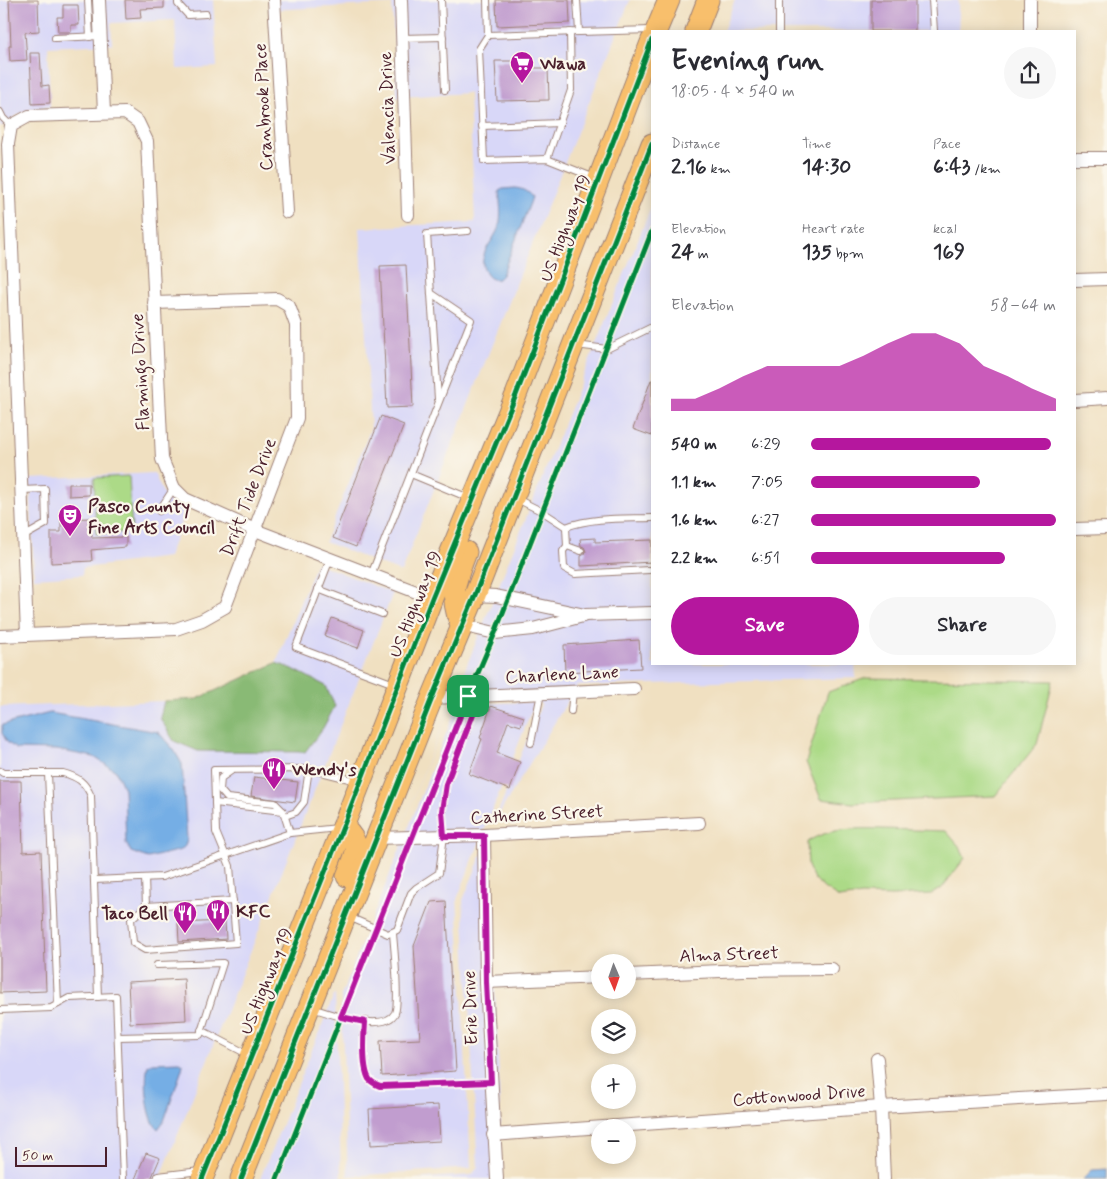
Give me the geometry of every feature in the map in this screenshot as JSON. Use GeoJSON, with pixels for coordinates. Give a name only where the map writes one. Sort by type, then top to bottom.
{"type":"FeatureCollection","features":[{"type":"Feature","properties":{"kind":"highway"},"geometry":{"type":"LineString","coordinates":[[696,30],[708,0]]}},
{"type":"Feature","properties":{"kind":"highway","name":"US Highway 19"},"geometry":{"type":"LineString","coordinates":[[204,1175],[432,598],[516,395],[651,42]]}},
{"type":"Feature","properties":{"kind":"highway"},"geometry":{"type":"LineString","coordinates":[[241,1179],[461,625],[514,497],[651,147]]}},
{"type":"Feature","properties":{"kind":"highway"},"geometry":{"type":"LineString","coordinates":[[461,625],[454,608],[456,577],[497,474],[516,395]]}},
{"type":"Feature","properties":{"kind":"highway"},"geometry":{"type":"LineString","coordinates":[[288,1061],[299,999],[356,851],[355,840],[343,827]]}},
{"type":"Feature","properties":{"kind":"street"},"geometry":{"type":"LineString","coordinates":[[99,0],[95,36],[104,113]]}},
{"type":"Feature","properties":{"kind":"street","name":"Cranbrook Place"},"geometry":{"type":"LineString","coordinates":[[274,0],[287,212]]}},
{"type":"Feature","properties":{"kind":"street","name":"Valencia Drive"},"geometry":{"type":"LineString","coordinates":[[401,0],[408,215]]}},
{"type":"Feature","properties":{"kind":"street"},"geometry":{"type":"LineString","coordinates":[[1030,0],[1030,30]]}},
{"type":"Feature","properties":{"kind":"street","name":"Flamingo Drive"},"geometry":{"type":"LineString","coordinates":[[11,126],[29,116],[124,113],[138,122],[147,141],[162,459],[174,488],[184,499],[255,530],[432,598]]}},
{"type":"Feature","properties":{"kind":"street"},"geometry":{"type":"LineString","coordinates":[[11,126],[8,144],[27,635]]}},
{"type":"Feature","properties":{"kind":"street"},"geometry":{"type":"LineString","coordinates":[[1076,158],[1107,158]]}},
{"type":"Feature","properties":{"kind":"street"},"geometry":{"type":"LineString","coordinates":[[1076,280],[1107,279]]}},
{"type":"Feature","properties":{"kind":"street","name":"Drift Tide Drive"},"geometry":{"type":"LineString","coordinates":[[0,636],[176,629],[202,620],[226,607],[297,418],[296,325],[289,306],[277,299],[154,303]]}},
{"type":"Feature","properties":{"kind":"street"},"geometry":{"type":"LineString","coordinates":[[1076,400],[1107,398]]}},
{"type":"Feature","properties":{"kind":"street"},"geometry":{"type":"LineString","coordinates":[[1076,529],[1107,528]]}},
{"type":"Feature","properties":{"kind":"street"},"geometry":{"type":"LineString","coordinates":[[475,595],[496,596],[585,615]]}},
{"type":"Feature","properties":{"kind":"street"},"geometry":{"type":"LineString","coordinates":[[461,625],[495,633],[533,629],[585,615],[651,613]]}},
{"type":"Feature","properties":{"kind":"street","name":"Charlene Lane"},"geometry":{"type":"LineString","coordinates":[[432,698],[634,689]]}},
{"type":"Feature","properties":{"kind":"street","name":"Catherine Street"},"geometry":{"type":"LineString","coordinates":[[376,838],[484,836],[699,823]]}},
{"type":"Feature","properties":{"kind":"street","name":"Erie Drive"},"geometry":{"type":"LineString","coordinates":[[484,836],[486,982],[493,1135],[497,1179]]}},
{"type":"Feature","properties":{"kind":"street","name":"Alma Street"},"geometry":{"type":"LineString","coordinates":[[636,975],[744,970],[832,969]]}},
{"type":"Feature","properties":{"kind":"street"},"geometry":{"type":"LineString","coordinates":[[486,982],[591,977]]}},
{"type":"Feature","properties":{"kind":"street"},"geometry":{"type":"LineString","coordinates":[[877,1059],[884,1179]]}},
{"type":"Feature","properties":{"kind":"street","name":"Cottonwood Drive"},"geometry":{"type":"LineString","coordinates":[[493,1135],[881,1107],[1107,1094]]}},
{"type":"Feature","properties":{"kind":"street"},"geometry":{"type":"LineString","coordinates":[[487,1179],[497,1179]]}},
{"type":"Feature","properties":{"kind":"lane"},"geometry":{"type":"LineString","coordinates":[[55,38],[95,36],[88,0]]}},
{"type":"Feature","properties":{"kind":"lane"},"geometry":{"type":"LineString","coordinates":[[178,0],[178,4],[188,15],[206,14]]}},
{"type":"Feature","properties":{"kind":"lane"},"geometry":{"type":"LineString","coordinates":[[441,0],[445,90]]}},
{"type":"Feature","properties":{"kind":"lane"},"geometry":{"type":"LineString","coordinates":[[487,0],[488,35],[479,49],[484,161],[547,159],[598,180]]}},
{"type":"Feature","properties":{"kind":"lane"},"geometry":{"type":"LineString","coordinates":[[578,0],[579,32]]}},
{"type":"Feature","properties":{"kind":"lane"},"geometry":{"type":"LineString","coordinates":[[779,30],[780,0]]}},
{"type":"Feature","properties":{"kind":"lane"},"geometry":{"type":"LineString","coordinates":[[932,0],[934,30]]}},
{"type":"Feature","properties":{"kind":"lane"},"geometry":{"type":"LineString","coordinates":[[488,35],[579,32],[660,19]]}},
{"type":"Feature","properties":{"kind":"lane"},"geometry":{"type":"LineString","coordinates":[[547,159],[571,90],[570,32]]}},
{"type":"Feature","properties":{"kind":"lane"},"geometry":{"type":"LineString","coordinates":[[402,38],[443,36]]}},
{"type":"Feature","properties":{"kind":"lane"},"geometry":{"type":"LineString","coordinates":[[0,112],[11,126]]}},
{"type":"Feature","properties":{"kind":"lane"},"geometry":{"type":"LineString","coordinates":[[482,126],[560,123]]}},
{"type":"Feature","properties":{"kind":"lane"},"geometry":{"type":"LineString","coordinates":[[438,402],[427,234],[468,231]]}},
{"type":"Feature","properties":{"kind":"lane"},"geometry":{"type":"LineString","coordinates":[[371,575],[470,320],[431,293]]}},
{"type":"Feature","properties":{"kind":"lane"},"geometry":{"type":"LineString","coordinates":[[574,344],[607,349],[651,327]]}},
{"type":"Feature","properties":{"kind":"lane"},"geometry":{"type":"LineString","coordinates":[[411,474],[472,499]]}},
{"type":"Feature","properties":{"kind":"lane"},"geometry":{"type":"LineString","coordinates":[[158,511],[174,488]]}},
{"type":"Feature","properties":{"kind":"lane"},"geometry":{"type":"LineString","coordinates":[[22,490],[45,489],[46,524],[23,537]]}},
{"type":"Feature","properties":{"kind":"lane"},"geometry":{"type":"LineString","coordinates":[[514,497],[566,527]]}},
{"type":"Feature","properties":{"kind":"lane"},"geometry":{"type":"LineString","coordinates":[[566,527],[590,520],[651,518]]}},
{"type":"Feature","properties":{"kind":"lane"},"geometry":{"type":"LineString","coordinates":[[566,527],[567,546],[563,551],[564,568],[575,574],[649,570]]}},
{"type":"Feature","properties":{"kind":"lane"},"geometry":{"type":"LineString","coordinates":[[567,546],[581,551]]}},
{"type":"Feature","properties":{"kind":"lane"},"geometry":{"type":"LineString","coordinates":[[330,559],[296,647],[398,686]]}},
{"type":"Feature","properties":{"kind":"lane"},"geometry":{"type":"LineString","coordinates":[[318,589],[382,614]]}},
{"type":"Feature","properties":{"kind":"lane"},"geometry":{"type":"LineString","coordinates":[[572,711],[573,691]]}},
{"type":"Feature","properties":{"kind":"lane"},"geometry":{"type":"LineString","coordinates":[[531,743],[541,693]]}},
{"type":"Feature","properties":{"kind":"lane"},"geometry":{"type":"LineString","coordinates":[[309,1007],[341,1017],[373,1023],[393,1016],[396,1011],[393,933],[396,930],[411,893],[439,873],[444,836],[442,811],[446,784],[480,696]]}},
{"type":"Feature","properties":{"kind":"lane"},"geometry":{"type":"LineString","coordinates":[[233,901],[146,906],[131,919],[133,943],[145,950],[236,943],[233,901],[230,866],[216,832],[214,770],[309,769],[360,782]]}},
{"type":"Feature","properties":{"kind":"lane"},"geometry":{"type":"LineString","coordinates":[[215,802],[284,814],[296,812],[304,802],[309,769]]}},
{"type":"Feature","properties":{"kind":"lane"},"geometry":{"type":"LineString","coordinates":[[232,770],[221,778],[220,790],[227,798],[275,804],[284,814],[290,833]]}},
{"type":"Feature","properties":{"kind":"lane"},"geometry":{"type":"LineString","coordinates":[[0,771],[3,773],[63,773],[81,780],[91,796],[98,997]]}},
{"type":"Feature","properties":{"kind":"lane"},"geometry":{"type":"LineString","coordinates":[[48,773],[58,1004]]}},
{"type":"Feature","properties":{"kind":"lane"},"geometry":{"type":"LineString","coordinates":[[94,880],[162,877],[290,833],[343,827]]}},
{"type":"Feature","properties":{"kind":"lane"},"geometry":{"type":"LineString","coordinates":[[144,878],[146,906]]}},
{"type":"Feature","properties":{"kind":"lane"},"geometry":{"type":"LineString","coordinates":[[346,915],[388,934],[393,933]]}},
{"type":"Feature","properties":{"kind":"lane"},"geometry":{"type":"LineString","coordinates":[[118,1037],[200,1035],[223,963],[157,965]]}},
{"type":"Feature","properties":{"kind":"lane"},"geometry":{"type":"LineString","coordinates":[[0,1010],[51,1008],[69,998],[116,996],[123,1179]]}},
{"type":"Feature","properties":{"kind":"lane"},"geometry":{"type":"LineString","coordinates":[[365,1022],[366,1067],[368,1077],[372,1083],[380,1086],[491,1082]]}},
{"type":"Feature","properties":{"kind":"lane"},"geometry":{"type":"LineString","coordinates":[[201,1030],[251,1056]]}},
{"type":"Feature","properties":{"kind":"lane"},"geometry":{"type":"LineString","coordinates":[[157,1179],[158,1176],[204,1175]]}},
{"type":"Feature","properties":{"kind":"shaded area"},"geometry":{"type":"Polygon","coordinates":[[[0,0],[213,0],[217,67],[177,69],[175,20],[111,23],[112,44],[48,47],[50,107],[32,109],[0,126],[0,0]]]}},
{"type":"Feature","properties":{"kind":"shaded area"},"geometry":{"type":"Polygon","coordinates":[[[269,0],[630,0],[401,572],[325,542],[371,428],[360,228],[475,222],[469,93],[397,97],[392,4],[269,10],[269,0]]]}},
{"type":"Feature","properties":{"kind":"shaded area"},"geometry":{"type":"Polygon","coordinates":[[[735,0],[958,0],[959,30],[723,30],[735,0]]]}},
{"type":"Feature","properties":{"kind":"shaded area"},"geometry":{"type":"Polygon","coordinates":[[[651,207],[651,665],[855,665],[856,678],[577,686],[494,822],[541,705],[535,694],[452,701],[651,207]]]}},
{"type":"Feature","properties":{"kind":"shaded area"},"geometry":{"type":"Polygon","coordinates":[[[154,473],[163,493],[171,503],[186,510],[168,557],[83,568],[82,575],[34,578],[30,479],[154,473]]]}},
{"type":"Feature","properties":{"kind":"shaded area"},"geometry":{"type":"Polygon","coordinates":[[[316,563],[393,593],[160,1179],[0,1179],[0,707],[164,701],[160,718],[174,741],[198,751],[291,668],[276,663],[316,563]]]}},
{"type":"Feature","properties":{"kind":"shaded area"},"geometry":{"type":"Polygon","coordinates":[[[535,702],[457,899],[471,1168],[348,1176],[341,996],[458,704],[535,702]]]}},
{"type":"Feature","properties":{"kind":"shaded area"},"geometry":{"type":"Polygon","coordinates":[[[488,839],[499,1077],[501,1179],[413,1179],[472,1175],[478,1167],[463,900],[488,839]]]}},
{"type":"Feature","properties":{"kind":"shaded area"},"geometry":{"type":"Polygon","coordinates":[[[367,913],[335,993],[341,1176],[344,1179],[260,1179],[367,913]]]}},
{"type":"Feature","properties":{"kind":"green space"},"geometry":{"type":"Polygon","coordinates":[[[129,476],[132,532],[96,534],[94,478],[129,476]]]}},
{"type":"Feature","properties":{"kind":"green space"},"geometry":{"type":"Polygon","coordinates":[[[276,663],[291,668],[326,686],[335,706],[323,728],[305,752],[198,751],[174,741],[160,718],[164,701],[197,699],[276,663]]]}},
{"type":"Feature","properties":{"kind":"green space"},"geometry":{"type":"Polygon","coordinates":[[[866,678],[1053,681],[1037,744],[995,796],[853,803],[821,799],[806,762],[828,692],[866,678]]]}},
{"type":"Feature","properties":{"kind":"green space"},"geometry":{"type":"Polygon","coordinates":[[[883,829],[946,831],[959,846],[965,858],[941,889],[931,894],[862,895],[839,898],[814,879],[808,866],[807,842],[833,831],[883,829]]]}},
{"type":"Feature","properties":{"kind":"water"},"geometry":{"type":"Polygon","coordinates":[[[515,188],[525,191],[532,197],[502,275],[498,279],[492,279],[486,273],[483,260],[484,254],[499,226],[501,213],[499,191],[515,188]]]}},
{"type":"Feature","properties":{"kind":"water"},"geometry":{"type":"Polygon","coordinates":[[[50,713],[158,732],[174,750],[182,764],[187,839],[185,846],[181,850],[148,858],[131,852],[126,843],[124,789],[116,771],[94,757],[57,750],[16,749],[7,742],[2,733],[2,725],[50,713]]]}},
{"type":"Feature","properties":{"kind":"water"},"geometry":{"type":"Polygon","coordinates":[[[180,1062],[183,1064],[182,1069],[164,1121],[158,1129],[151,1117],[147,1099],[146,1080],[148,1065],[152,1063],[180,1062]]]}},
{"type":"Feature","properties":{"kind":"water"},"geometry":{"type":"Polygon","coordinates":[[[1107,1169],[1107,1179],[1083,1179],[1092,1170],[1107,1169]]]}},
{"type":"Feature","properties":{"kind":"building"},"geometry":{"type":"Polygon","coordinates":[[[9,0],[38,0],[39,31],[25,32],[27,60],[10,61],[9,0]]]}},
{"type":"Feature","properties":{"kind":"building"},"geometry":{"type":"Polygon","coordinates":[[[125,0],[164,0],[164,8],[140,9],[141,18],[126,19],[125,0]]]}},
{"type":"Feature","properties":{"kind":"building","name":"Wawa"},"geometry":{"type":"Polygon","coordinates":[[[496,0],[569,0],[570,23],[497,26],[496,0]]]}},
{"type":"Feature","properties":{"kind":"building"},"geometry":{"type":"Polygon","coordinates":[[[871,0],[915,0],[915,30],[871,30],[871,0]]]}},
{"type":"Feature","properties":{"kind":"building"},"geometry":{"type":"Polygon","coordinates":[[[63,5],[78,5],[79,25],[71,25],[71,32],[58,32],[57,17],[63,17],[63,5]]]}},
{"type":"Feature","properties":{"kind":"building"},"geometry":{"type":"Polygon","coordinates":[[[30,53],[40,53],[42,86],[49,85],[50,103],[32,104],[30,53]]]}},
{"type":"Feature","properties":{"kind":"building","name":"Wawa"},"geometry":{"type":"Polygon","coordinates":[[[532,58],[532,68],[548,68],[549,100],[497,101],[495,61],[517,61],[517,59],[532,58]]]}},
{"type":"Feature","properties":{"kind":"building"},"geometry":{"type":"Polygon","coordinates":[[[406,265],[413,407],[387,408],[380,266],[406,265]]]}},
{"type":"Feature","properties":{"kind":"building"},"geometry":{"type":"Polygon","coordinates":[[[651,380],[651,436],[633,429],[651,380]]]}},
{"type":"Feature","properties":{"kind":"building"},"geometry":{"type":"Polygon","coordinates":[[[381,416],[404,425],[356,547],[333,538],[381,416]]]}},
{"type":"Feature","properties":{"kind":"building"},"geometry":{"type":"Polygon","coordinates":[[[69,484],[89,484],[89,495],[69,496],[69,484]]]}},
{"type":"Feature","properties":{"kind":"building","name":"Pasco County Fine Arts Council"},"geometry":{"type":"Polygon","coordinates":[[[91,518],[92,538],[126,537],[126,547],[91,550],[92,561],[51,563],[51,532],[61,532],[61,519],[91,518]]]}},
{"type":"Feature","properties":{"kind":"building"},"geometry":{"type":"Polygon","coordinates":[[[595,538],[595,542],[651,540],[651,562],[581,566],[581,556],[586,551],[581,546],[580,539],[595,538]]]}},
{"type":"Feature","properties":{"kind":"building"},"geometry":{"type":"Polygon","coordinates":[[[332,618],[364,630],[358,648],[325,636],[332,618]]]}},
{"type":"Feature","properties":{"kind":"building"},"geometry":{"type":"Polygon","coordinates":[[[639,640],[641,668],[565,672],[564,645],[639,640]]]}},
{"type":"Feature","properties":{"kind":"building"},"geometry":{"type":"Polygon","coordinates":[[[491,706],[524,717],[521,726],[508,722],[497,753],[520,762],[510,790],[469,774],[482,739],[480,738],[491,706]]]}},
{"type":"Feature","properties":{"kind":"building","name":"Wendy's"},"geometry":{"type":"Polygon","coordinates":[[[254,777],[298,782],[295,802],[251,796],[254,777]]]}},
{"type":"Feature","properties":{"kind":"building"},"geometry":{"type":"Polygon","coordinates":[[[0,781],[21,781],[23,852],[41,851],[46,991],[0,993],[0,781]]]}},
{"type":"Feature","properties":{"kind":"building"},"geometry":{"type":"Polygon","coordinates":[[[446,901],[456,1071],[382,1076],[380,1041],[420,1039],[414,946],[431,902],[446,901]]]}},
{"type":"Feature","properties":{"kind":"building"},"geometry":{"type":"Polygon","coordinates":[[[225,921],[226,939],[179,942],[178,923],[225,921]]]}},
{"type":"Feature","properties":{"kind":"building"},"geometry":{"type":"Polygon","coordinates":[[[184,979],[186,1020],[130,1023],[128,982],[184,979]]]}},
{"type":"Feature","properties":{"kind":"building"},"geometry":{"type":"Polygon","coordinates":[[[438,1105],[440,1141],[371,1145],[369,1109],[438,1105]]]}},
{"type":"Feature","properties":{"kind":"building"},"geometry":{"type":"Polygon","coordinates":[[[146,1153],[160,1158],[151,1179],[135,1179],[146,1153]]]}},
{"type":"Feature","properties":{"kind":"cycle path"},"geometry":{"type":"LineString","coordinates":[[202,1179],[343,827],[432,598],[516,395],[651,43]]}},
{"type":"Feature","properties":{"kind":"cycle path"},"geometry":{"type":"LineString","coordinates":[[241,1179],[432,698],[475,595],[651,147]]}},
{"type":"Feature","properties":{"kind":"cycle path"},"geometry":{"type":"LineString","coordinates":[[277,1179],[468,696],[495,633],[651,234]]}},
{"type":"Feature","properties":{"kind":"place","name":"Wawa"},"geometry":{"type":"Point","coordinates":[522,84]}},
{"type":"Feature","properties":{"kind":"place","name":"Pasco County Fine Arts Council"},"geometry":{"type":"Point","coordinates":[70,537]}},
{"type":"Feature","properties":{"kind":"place","name":"Wendy's"},"geometry":{"type":"Point","coordinates":[274,790]}},
{"type":"Feature","properties":{"kind":"place","name":"KFC"},"geometry":{"type":"Point","coordinates":[218,932]}},
{"type":"Feature","properties":{"kind":"place","name":"Taco Bell"},"geometry":{"type":"Point","coordinates":[185,934]}},
{"type":"Feature","properties":{"kind":"route"},"geometry":{"type":"LineString","coordinates":[[468,696],[480,696],[446,784],[442,811],[444,836],[484,836],[486,982],[491,1082],[380,1086],[372,1083],[368,1077],[364,1035],[365,1022],[341,1017],[468,696]]}}]}
